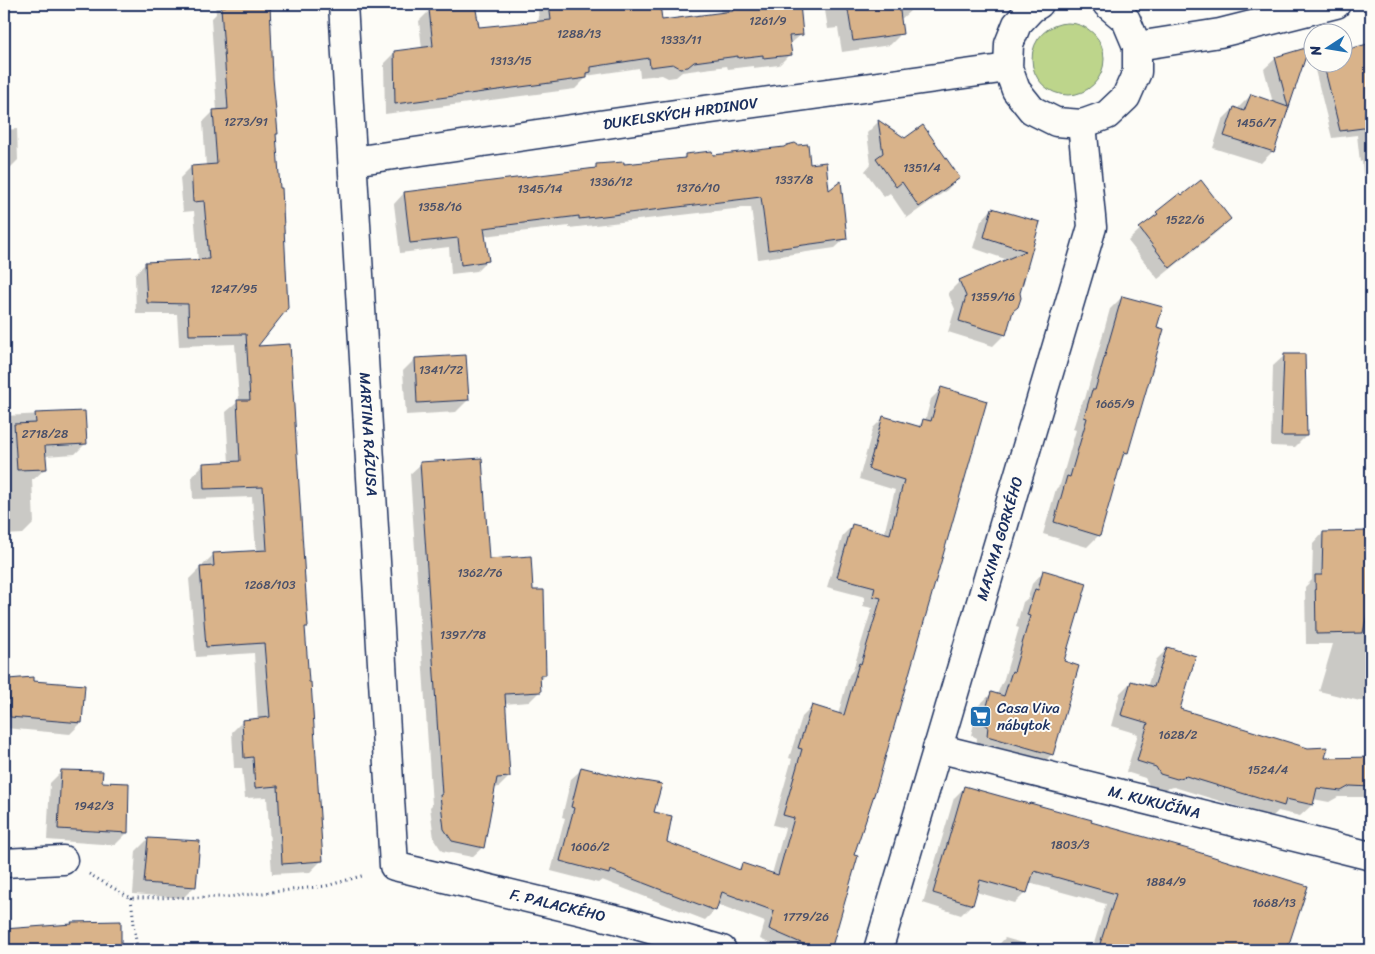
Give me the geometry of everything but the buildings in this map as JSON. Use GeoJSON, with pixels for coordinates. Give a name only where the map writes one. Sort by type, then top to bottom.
{"type":"FeatureCollection","features":[{"type":"Feature","properties":{"kind":"street","name":"MARTINA RÁZUSA"},"geometry":{"type":"LineString","coordinates":[[343,4],[394,866]]}},
{"type":"Feature","properties":{"kind":"street"},"geometry":{"type":"LineString","coordinates":[[1039,4],[1032,8],[1017,24],[1009,44],[1008,68],[1016,90],[1032,110],[1056,122],[1082,124],[1107,115],[1126,97],[1137,72],[1137,46],[1126,20],[1107,4]]}},
{"type":"Feature","properties":{"kind":"street"},"geometry":{"type":"LineString","coordinates":[[1137,46],[1220,33],[1336,4]]}},
{"type":"Feature","properties":{"kind":"street","name":"DUKELSKÝCH HRDINOV"},"geometry":{"type":"LineString","coordinates":[[353,161],[1008,68]]}},
{"type":"Feature","properties":{"kind":"street","name":"MAXIMA GORKÉHO"},"geometry":{"type":"LineString","coordinates":[[878,950],[1092,227],[1082,124]]}},
{"type":"Feature","properties":{"kind":"street","name":"M. KUKUČÍNA"},"geometry":{"type":"LineString","coordinates":[[937,748],[1371,856]]}},
{"type":"Feature","properties":{"kind":"street"},"geometry":{"type":"LineString","coordinates":[[4,863],[63,860]]}},
{"type":"Feature","properties":{"kind":"street","name":"F. PALACKÉHO"},"geometry":{"type":"LineString","coordinates":[[394,866],[619,920],[722,950]]}},
{"type":"Feature","properties":{"kind":"path"},"geometry":{"type":"LineString","coordinates":[[63,860],[131,898],[227,897],[326,886],[394,866]]}},
{"type":"Feature","properties":{"kind":"path"},"geometry":{"type":"LineString","coordinates":[[131,898],[137,950]]}},
{"type":"Feature","properties":{"kind":"green space"},"geometry":{"type":"Polygon","coordinates":[[[1068,23],[1088,29],[1098,39],[1104,59],[1098,79],[1088,89],[1068,95],[1048,89],[1038,79],[1032,59],[1038,39],[1048,29],[1068,23]]]}},
{"type":"Feature","properties":{"kind":"place","name":"Casa Viva nábytok"},"geometry":{"type":"Point","coordinates":[981,717]}}]}
